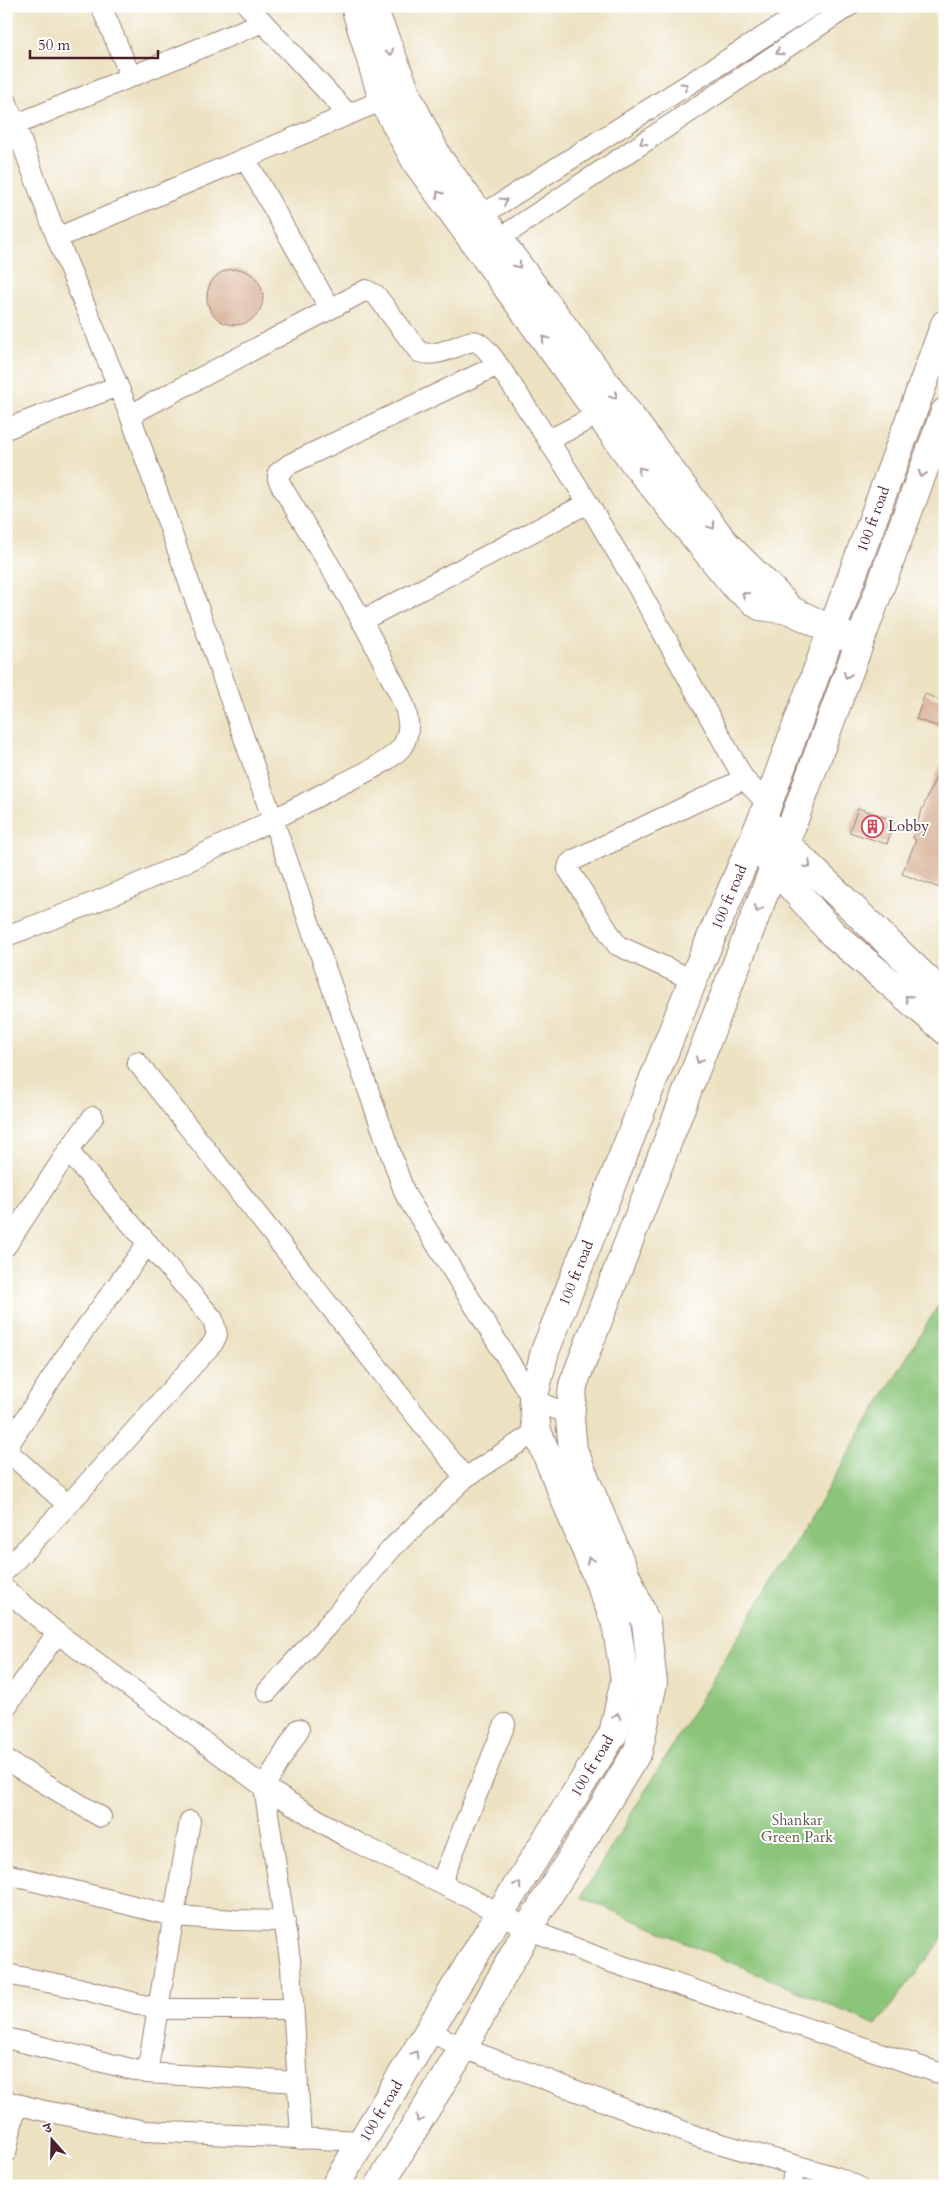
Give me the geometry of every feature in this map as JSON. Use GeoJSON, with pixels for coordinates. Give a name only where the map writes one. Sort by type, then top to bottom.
{"type":"FeatureCollection","features":[{"type":"Feature","properties":{"kind":"main road"},"geometry":{"type":"LineString","coordinates":[[355,6],[383,100],[417,162],[472,221],[723,542],[773,589],[790,610]]}},
{"type":"Feature","properties":{"kind":"main road"},"geometry":{"type":"LineString","coordinates":[[372,6],[409,100],[472,221]]}},
{"type":"Feature","properties":{"kind":"main road"},"geometry":{"type":"LineString","coordinates":[[490,245],[600,414],[636,464],[736,588],[760,606],[790,610],[831,631],[859,642]]}},
{"type":"Feature","properties":{"kind":"main road","name":"100 ft road"},"geometry":{"type":"LineString","coordinates":[[335,2186],[500,1913],[613,1734],[625,1680],[616,1623],[537,1431],[533,1400],[545,1351],[693,980],[761,821],[945,324]]}},
{"type":"Feature","properties":{"kind":"main road","name":"100 ft road"},"geometry":{"type":"LineString","coordinates":[[379,2186],[463,2048],[528,1929],[638,1751],[653,1683],[646,1623],[573,1450],[571,1415],[574,1385],[585,1352],[785,843],[945,412]]}},
{"type":"Feature","properties":{"kind":"main road"},"geometry":{"type":"LineString","coordinates":[[761,821],[945,997]]}},
{"type":"Feature","properties":{"kind":"main road"},"geometry":{"type":"LineString","coordinates":[[761,821],[774,868],[832,933],[945,1030]]}},
{"type":"Feature","properties":{"kind":"street"},"geometry":{"type":"LineString","coordinates":[[101,6],[131,77]]}},
{"type":"Feature","properties":{"kind":"street"},"geometry":{"type":"LineString","coordinates":[[248,6],[348,114]]}},
{"type":"Feature","properties":{"kind":"street"},"geometry":{"type":"LineString","coordinates":[[490,245],[849,6]]}},
{"type":"Feature","properties":{"kind":"street"},"geometry":{"type":"LineString","coordinates":[[472,221],[800,10],[804,35]]}},
{"type":"Feature","properties":{"kind":"street"},"geometry":{"type":"LineString","coordinates":[[15,125],[263,22]]}},
{"type":"Feature","properties":{"kind":"street"},"geometry":{"type":"LineString","coordinates":[[6,100],[56,238],[130,415],[405,1194],[533,1400],[571,1415]]}},
{"type":"Feature","properties":{"kind":"street"},"geometry":{"type":"LineString","coordinates":[[56,238],[383,100]]}},
{"type":"Feature","properties":{"kind":"street"},"geometry":{"type":"LineString","coordinates":[[245,158],[330,309]]}},
{"type":"Feature","properties":{"kind":"street"},"geometry":{"type":"LineString","coordinates":[[130,415],[366,290],[372,292],[419,352],[434,355],[474,341],[498,365],[549,440],[588,503],[637,586],[744,779],[761,821]]}},
{"type":"Feature","properties":{"kind":"street"},"geometry":{"type":"LineString","coordinates":[[6,936],[65,916],[135,886],[273,820],[384,760],[402,747],[408,723],[402,701],[361,621],[282,487],[278,479],[278,473],[290,464],[498,365]]}},
{"type":"Feature","properties":{"kind":"street"},"geometry":{"type":"LineString","coordinates":[[6,429],[118,386]]}},
{"type":"Feature","properties":{"kind":"street"},"geometry":{"type":"LineString","coordinates":[[549,440],[600,414]]}},
{"type":"Feature","properties":{"kind":"street"},"geometry":{"type":"LineString","coordinates":[[361,621],[588,503]]}},
{"type":"Feature","properties":{"kind":"street"},"geometry":{"type":"LineString","coordinates":[[693,980],[617,945],[568,870],[569,864],[744,779]]}},
{"type":"Feature","properties":{"kind":"street"},"geometry":{"type":"LineString","coordinates":[[137,1062],[464,1478]]}},
{"type":"Feature","properties":{"kind":"street"},"geometry":{"type":"LineString","coordinates":[[6,1246],[68,1151],[93,1117]]}},
{"type":"Feature","properties":{"kind":"street"},"geometry":{"type":"LineString","coordinates":[[6,1570],[68,1505],[213,1343],[217,1335],[213,1319],[68,1151]]}},
{"type":"Feature","properties":{"kind":"street"},"geometry":{"type":"LineString","coordinates":[[68,1505],[6,1450],[71,1348],[148,1243]]}},
{"type":"Feature","properties":{"kind":"street"},"geometry":{"type":"LineString","coordinates":[[267,1692],[326,1627],[392,1548],[464,1478],[537,1431]]}},
{"type":"Feature","properties":{"kind":"street"},"geometry":{"type":"LineString","coordinates":[[6,1590],[57,1633],[264,1787],[348,1838],[441,1883],[528,1929],[602,1959],[945,2075]]}},
{"type":"Feature","properties":{"kind":"street"},"geometry":{"type":"LineString","coordinates":[[6,1707],[57,1633]]}},
{"type":"Feature","properties":{"kind":"street"},"geometry":{"type":"LineString","coordinates":[[441,1883],[505,1724]]}},
{"type":"Feature","properties":{"kind":"street"},"geometry":{"type":"LineString","coordinates":[[299,1729],[264,1787],[285,1921],[293,2009],[301,2139]]}},
{"type":"Feature","properties":{"kind":"street"},"geometry":{"type":"LineString","coordinates":[[6,1760],[101,1817]]}},
{"type":"Feature","properties":{"kind":"street"},"geometry":{"type":"LineString","coordinates":[[147,2073],[190,1821]]}},
{"type":"Feature","properties":{"kind":"street"},"geometry":{"type":"LineString","coordinates":[[6,1874],[174,1916],[285,1921]]}},
{"type":"Feature","properties":{"kind":"street"},"geometry":{"type":"LineString","coordinates":[[6,1974],[78,1988],[157,2009],[293,2009]]}},
{"type":"Feature","properties":{"kind":"street"},"geometry":{"type":"LineString","coordinates":[[429,2031],[463,2048],[701,2138],[794,2165],[857,2186]]}},
{"type":"Feature","properties":{"kind":"street"},"geometry":{"type":"LineString","coordinates":[[6,2038],[147,2073],[298,2082]]}},
{"type":"Feature","properties":{"kind":"street"},"geometry":{"type":"LineString","coordinates":[[6,2153],[11,2102],[145,2131],[363,2141]]}},
{"type":"Feature","properties":{"kind":"street"},"geometry":{"type":"LineString","coordinates":[[792,2186],[794,2165]]}},
{"type":"Feature","properties":{"kind":"green space","name":"Shankar Green Park"},"geometry":{"type":"Polygon","coordinates":[[[945,1294],[945,1936],[876,2025],[581,1897],[945,1294]]]}},
{"type":"Feature","properties":{"kind":"building"},"geometry":{"type":"Polygon","coordinates":[[[230,269],[240,269],[255,277],[261,286],[263,297],[261,308],[255,317],[240,325],[230,325],[219,320],[212,313],[207,302],[207,292],[212,281],[219,274],[230,269]]]}},
{"type":"Feature","properties":{"kind":"building"},"geometry":{"type":"Polygon","coordinates":[[[925,694],[945,702],[945,729],[916,719],[925,694]]]}},
{"type":"Feature","properties":{"kind":"building"},"geometry":{"type":"Polygon","coordinates":[[[945,755],[945,890],[902,874],[916,840],[913,838],[920,815],[945,755]]]}},
{"type":"Feature","properties":{"kind":"building","name":"Lobby"},"geometry":{"type":"Polygon","coordinates":[[[858,808],[894,821],[887,844],[849,832],[858,808]]]}},
{"type":"Feature","properties":{"kind":"place","name":"Lobby"},"geometry":{"type":"Point","coordinates":[872,826]}}]}
